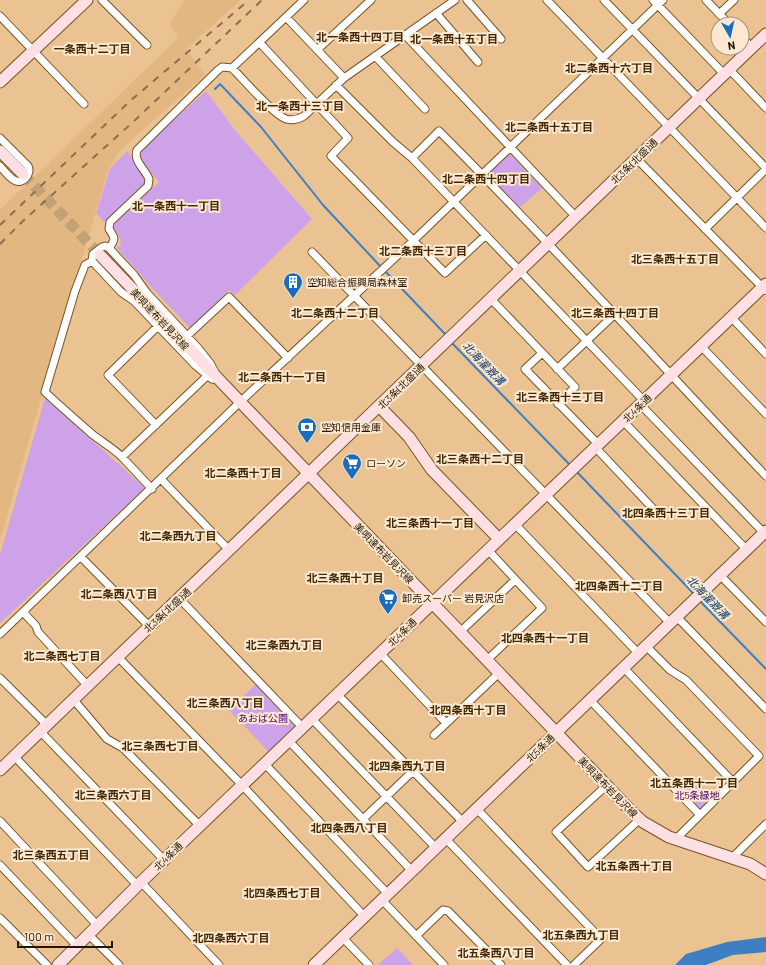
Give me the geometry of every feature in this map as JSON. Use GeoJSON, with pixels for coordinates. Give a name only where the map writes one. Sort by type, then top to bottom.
{"type":"FeatureCollection","features":[{"type":"Feature","properties":{"kind":"street"},"geometry":{"type":"LineString","coordinates":[[0,82],[87,0]]}},
{"type":"Feature","properties":{"kind":"street"},"geometry":{"type":"LineString","coordinates":[[102,0],[147,45]]}},
{"type":"Feature","properties":{"kind":"street"},"geometry":{"type":"LineString","coordinates":[[232,68],[304,0]]}},
{"type":"Feature","properties":{"kind":"street"},"geometry":{"type":"LineString","coordinates":[[318,50],[371,0]]}},
{"type":"Feature","properties":{"kind":"street"},"geometry":{"type":"LineString","coordinates":[[152,489],[114,448],[92,434],[45,392],[75,291],[85,265],[100,255],[114,241],[114,237],[109,229],[110,222],[148,186],[149,179],[136,159],[137,150],[222,67],[232,68],[279,116],[292,120],[299,119],[344,78],[455,0]]}},
{"type":"Feature","properties":{"kind":"street"},"geometry":{"type":"LineString","coordinates":[[467,0],[501,39]]}},
{"type":"Feature","properties":{"kind":"street"},"geometry":{"type":"LineString","coordinates":[[547,0],[668,128],[766,228]]}},
{"type":"Feature","properties":{"kind":"street"},"geometry":{"type":"LineString","coordinates":[[604,0],[766,169],[704,229]]}},
{"type":"Feature","properties":{"kind":"street"},"geometry":{"type":"LineString","coordinates":[[706,0],[719,14],[734,0]]}},
{"type":"Feature","properties":{"kind":"street"},"geometry":{"type":"LineString","coordinates":[[0,634],[152,489],[240,402],[413,241],[510,148],[658,2],[727,72],[766,108]]}},
{"type":"Feature","properties":{"kind":"street"},"geometry":{"type":"LineString","coordinates":[[436,13],[478,62]]}},
{"type":"Feature","properties":{"kind":"street"},"geometry":{"type":"LineString","coordinates":[[0,16],[84,104]]}},
{"type":"Feature","properties":{"kind":"street"},"geometry":{"type":"LineString","coordinates":[[286,17],[344,78]]}},
{"type":"Feature","properties":{"kind":"street"},"geometry":{"type":"LineString","coordinates":[[405,35],[576,217]]}},
{"type":"Feature","properties":{"kind":"street","name":"北3条(北盛)通"},"geometry":{"type":"LineString","coordinates":[[5,762],[43,728],[230,550],[308,473],[422,366],[699,98],[752,48],[764,39]]}},
{"type":"Feature","properties":{"kind":"street"},"geometry":{"type":"LineString","coordinates":[[260,42],[348,138],[331,156],[445,273],[486,235]]}},
{"type":"Feature","properties":{"kind":"street"},"geometry":{"type":"LineString","coordinates":[[375,56],[425,109]]}},
{"type":"Feature","properties":{"kind":"street"},"geometry":{"type":"LineString","coordinates":[[336,85],[393,142],[412,158],[520,270],[764,535]]}},
{"type":"Feature","properties":{"kind":"street"},"geometry":{"type":"LineString","coordinates":[[412,158],[439,131],[549,243],[766,476]]}},
{"type":"Feature","properties":{"kind":"street"},"geometry":{"type":"LineString","coordinates":[[0,138],[30,169],[29,174],[22,182],[18,182],[0,166]]}},
{"type":"Feature","properties":{"kind":"street"},"geometry":{"type":"LineString","coordinates":[[0,151],[23,174]]}},
{"type":"Feature","properties":{"kind":"street"},"geometry":{"type":"LineString","coordinates":[[637,159],[704,229],[765,287]]}},
{"type":"Feature","properties":{"kind":"street"},"geometry":{"type":"LineString","coordinates":[[0,179],[6,172]]}},
{"type":"Feature","properties":{"kind":"street"},"geometry":{"type":"LineString","coordinates":[[312,252],[546,494],[673,620],[766,709]]}},
{"type":"Feature","properties":{"kind":"street"},"geometry":{"type":"LineString","coordinates":[[100,255],[121,292],[134,301],[157,327],[207,376],[212,379],[219,380]]}},
{"type":"Feature","properties":{"kind":"street"},"geometry":{"type":"LineString","coordinates":[[100,255],[134,275],[147,293],[210,363],[219,380]]}},
{"type":"Feature","properties":{"kind":"street","name":"美唄達布岩見沢線"},"geometry":{"type":"LineString","coordinates":[[100,255],[499,674],[640,819],[656,831],[675,840],[750,864],[766,874]]}},
{"type":"Feature","properties":{"kind":"street","name":"北4条通"},"geometry":{"type":"LineString","coordinates":[[58,965],[164,860],[487,550],[731,317],[765,287]]}},
{"type":"Feature","properties":{"kind":"street"},"geometry":{"type":"LineString","coordinates":[[187,336],[229,297],[288,358]]}},
{"type":"Feature","properties":{"kind":"street"},"geometry":{"type":"LineString","coordinates":[[491,299],[575,387],[558,404]]}},
{"type":"Feature","properties":{"kind":"street"},"geometry":{"type":"LineString","coordinates":[[557,369],[615,314]]}},
{"type":"Feature","properties":{"kind":"street"},"geometry":{"type":"LineString","coordinates":[[731,317],[766,354]]}},
{"type":"Feature","properties":{"kind":"street"},"geometry":{"type":"LineString","coordinates":[[156,425],[108,375],[157,327]]}},
{"type":"Feature","properties":{"kind":"street"},"geometry":{"type":"LineString","coordinates":[[701,346],[766,414]]}},
{"type":"Feature","properties":{"kind":"street"},"geometry":{"type":"LineString","coordinates":[[542,353],[525,369],[660,514]]}},
{"type":"Feature","properties":{"kind":"street"},"geometry":{"type":"LineString","coordinates":[[122,457],[207,376]]}},
{"type":"Feature","properties":{"kind":"street"},"geometry":{"type":"LineString","coordinates":[[379,406],[409,437],[432,470],[499,539]]}},
{"type":"Feature","properties":{"kind":"street"},"geometry":{"type":"LineString","coordinates":[[623,421],[746,550]]}},
{"type":"Feature","properties":{"kind":"street"},"geometry":{"type":"LineString","coordinates":[[162,479],[230,550]]}},
{"type":"Feature","properties":{"kind":"street"},"geometry":{"type":"LineString","coordinates":[[515,524],[642,650],[686,680],[759,756],[675,840]]}},
{"type":"Feature","properties":{"kind":"street","name":"北5条通"},"geometry":{"type":"LineString","coordinates":[[314,965],[720,574],[764,535]]}},
{"type":"Feature","properties":{"kind":"street"},"geometry":{"type":"LineString","coordinates":[[486,660],[542,608],[487,550]]}},
{"type":"Feature","properties":{"kind":"street"},"geometry":{"type":"LineString","coordinates":[[81,556],[149,626]]}},
{"type":"Feature","properties":{"kind":"street"},"geometry":{"type":"LineString","coordinates":[[720,574],[766,622]]}},
{"type":"Feature","properties":{"kind":"street"},"geometry":{"type":"LineString","coordinates":[[460,632],[515,580]]}},
{"type":"Feature","properties":{"kind":"street"},"geometry":{"type":"LineString","coordinates":[[179,598],[303,728]]}},
{"type":"Feature","properties":{"kind":"street"},"geometry":{"type":"LineString","coordinates":[[23,612],[36,626],[38,632],[87,685]]}},
{"type":"Feature","properties":{"kind":"street"},"geometry":{"type":"LineString","coordinates":[[380,653],[446,723]]}},
{"type":"Feature","properties":{"kind":"street"},"geometry":{"type":"LineString","coordinates":[[117,656],[365,917]]}},
{"type":"Feature","properties":{"kind":"street"},"geometry":{"type":"LineString","coordinates":[[624,668],[733,782]]}},
{"type":"Feature","properties":{"kind":"street"},"geometry":{"type":"LineString","coordinates":[[434,735],[499,674]]}},
{"type":"Feature","properties":{"kind":"street"},"geometry":{"type":"LineString","coordinates":[[0,678],[43,728],[164,860]]}},
{"type":"Feature","properties":{"kind":"street"},"geometry":{"type":"LineString","coordinates":[[337,694],[463,822]]}},
{"type":"Feature","properties":{"kind":"street"},"geometry":{"type":"LineString","coordinates":[[73,699],[108,739],[123,748],[200,826]]}},
{"type":"Feature","properties":{"kind":"street"},"geometry":{"type":"LineString","coordinates":[[590,700],[700,815]]}},
{"type":"Feature","properties":{"kind":"street"},"geometry":{"type":"LineString","coordinates":[[312,719],[436,848]]}},
{"type":"Feature","properties":{"kind":"street"},"geometry":{"type":"LineString","coordinates":[[289,741],[412,871]]}},
{"type":"Feature","properties":{"kind":"street"},"geometry":{"type":"LineString","coordinates":[[5,762],[140,884],[219,965]]}},
{"type":"Feature","properties":{"kind":"street"},"geometry":{"type":"LineString","coordinates":[[265,764],[385,897],[416,936],[444,965]]}},
{"type":"Feature","properties":{"kind":"street"},"geometry":{"type":"LineString","coordinates":[[362,819],[413,770]]}},
{"type":"Feature","properties":{"kind":"street"},"geometry":{"type":"LineString","coordinates":[[606,785],[556,832],[588,867],[640,819]]}},
{"type":"Feature","properties":{"kind":"street"},"geometry":{"type":"LineString","coordinates":[[477,809],[602,939],[574,965]]}},
{"type":"Feature","properties":{"kind":"street"},"geometry":{"type":"LineString","coordinates":[[0,821],[98,926]]}},
{"type":"Feature","properties":{"kind":"street"},"geometry":{"type":"LineString","coordinates":[[732,858],[766,824]]}},
{"type":"Feature","properties":{"kind":"street"},"geometry":{"type":"LineString","coordinates":[[446,838],[567,965]]}},
{"type":"Feature","properties":{"kind":"street"},"geometry":{"type":"LineString","coordinates":[[0,865],[77,946]]}},
{"type":"Feature","properties":{"kind":"street"},"geometry":{"type":"LineString","coordinates":[[416,936],[443,910],[448,911],[501,965]]}},
{"type":"Feature","properties":{"kind":"street"},"geometry":{"type":"LineString","coordinates":[[0,918],[47,965]]}},
{"type":"Feature","properties":{"kind":"street"},"geometry":{"type":"LineString","coordinates":[[89,935],[117,962],[108,965]]}},
{"type":"Feature","properties":{"kind":"street"},"geometry":{"type":"LineString","coordinates":[[343,938],[369,965]]}},
{"type":"Feature","properties":{"kind":"shaded area"},"geometry":{"type":"Polygon","coordinates":[[[185,0],[241,0],[186,49],[205,75],[121,149],[108,170],[0,540],[0,210],[178,38],[170,23],[185,0]]]}},
{"type":"Feature","properties":{"kind":"green space"},"geometry":{"type":"Polygon","coordinates":[[[206,91],[234,129],[312,219],[235,295],[229,290],[190,328],[117,248],[121,244],[120,238],[112,225],[159,182],[140,158],[139,154],[142,148],[206,91]]]}},
{"type":"Feature","properties":{"kind":"green space"},"geometry":{"type":"Polygon","coordinates":[[[127,151],[145,178],[146,183],[142,189],[104,222],[96,213],[110,169],[127,151]]]}},
{"type":"Feature","properties":{"kind":"green space"},"geometry":{"type":"Polygon","coordinates":[[[508,155],[511,155],[542,188],[519,208],[489,176],[489,173],[508,155]]]}},
{"type":"Feature","properties":{"kind":"green space"},"geometry":{"type":"Polygon","coordinates":[[[45,398],[145,488],[0,623],[0,555],[45,398]]]}},
{"type":"Feature","properties":{"kind":"green space","name":"あおば公園"},"geometry":{"type":"Polygon","coordinates":[[[257,683],[297,725],[269,752],[229,710],[257,683]]]}},
{"type":"Feature","properties":{"kind":"green space","name":"北5条緑地"},"geometry":{"type":"Polygon","coordinates":[[[694,778],[714,799],[700,814],[679,792],[694,778]]]}},
{"type":"Feature","properties":{"kind":"green space"},"geometry":{"type":"Polygon","coordinates":[[[397,948],[413,965],[378,965],[397,948]]]}},
{"type":"Feature","properties":{"kind":"water"},"geometry":{"type":"Polygon","coordinates":[[[766,937],[766,952],[733,955],[706,965],[675,965],[686,954],[727,942],[766,937]]]}},
{"type":"Feature","properties":{"kind":"waterway","name":"北海灌漑溝"},"geometry":{"type":"LineString","coordinates":[[215,89],[220,84],[261,127],[323,205],[381,267]]}},
{"type":"Feature","properties":{"kind":"waterway","name":"北海灌漑溝"},"geometry":{"type":"LineString","coordinates":[[384,270],[446,335]]}},
{"type":"Feature","properties":{"kind":"waterway","name":"北海灌漑溝"},"geometry":{"type":"LineString","coordinates":[[451,342],[570,465]]}},
{"type":"Feature","properties":{"kind":"waterway","name":"北海灌漑溝"},"geometry":{"type":"LineString","coordinates":[[576,471],[695,595]]}},
{"type":"Feature","properties":{"kind":"waterway","name":"北海灌漑溝"},"geometry":{"type":"LineString","coordinates":[[699,600],[766,669]]}},
{"type":"Feature","properties":{"kind":"tunnel"},"geometry":{"type":"LineString","coordinates":[[23,174],[100,255]]}},
{"type":"Feature","properties":{"kind":"railway"},"geometry":{"type":"LineString","coordinates":[[0,225],[130,101],[249,0]]}},
{"type":"Feature","properties":{"kind":"railway"},"geometry":{"type":"LineString","coordinates":[[0,244],[23,221],[133,122],[262,0]]}},
{"type":"Feature","properties":{"kind":"place","name":"空知総合振興局森林室"},"geometry":{"type":"Point","coordinates":[293,299]}},
{"type":"Feature","properties":{"kind":"place","name":"空知信用金庫"},"geometry":{"type":"Point","coordinates":[307,444]}},
{"type":"Feature","properties":{"kind":"place","name":"ローソン"},"geometry":{"type":"Point","coordinates":[352,480]}},
{"type":"Feature","properties":{"kind":"place","name":"卸売スーパー 岩見沢店"},"geometry":{"type":"Point","coordinates":[388,615]}},
{"type":"Feature","properties":{"kind":"district","name":"北一条西十四丁目"},"geometry":{"type":"Point","coordinates":[360,36]}},
{"type":"Feature","properties":{"kind":"district","name":"北一条西十五丁目"},"geometry":{"type":"Point","coordinates":[454,38]}},
{"type":"Feature","properties":{"kind":"district","name":"一条西十二丁目"},"geometry":{"type":"Point","coordinates":[92,48]}},
{"type":"Feature","properties":{"kind":"district","name":"北二条西十六丁目"},"geometry":{"type":"Point","coordinates":[609,67]}},
{"type":"Feature","properties":{"kind":"district","name":"北一条西十三丁目"},"geometry":{"type":"Point","coordinates":[300,105]}},
{"type":"Feature","properties":{"kind":"district","name":"北二条西十五丁目"},"geometry":{"type":"Point","coordinates":[549,126]}},
{"type":"Feature","properties":{"kind":"district","name":"北二条西十四丁目"},"geometry":{"type":"Point","coordinates":[486,178]}},
{"type":"Feature","properties":{"kind":"district","name":"北一条西十一丁目"},"geometry":{"type":"Point","coordinates":[176,205]}},
{"type":"Feature","properties":{"kind":"district","name":"北二条西十三丁目"},"geometry":{"type":"Point","coordinates":[423,250]}},
{"type":"Feature","properties":{"kind":"district","name":"北三条西十五丁目"},"geometry":{"type":"Point","coordinates":[675,258]}},
{"type":"Feature","properties":{"kind":"district","name":"北二条西十二丁目"},"geometry":{"type":"Point","coordinates":[335,312]}},
{"type":"Feature","properties":{"kind":"district","name":"北三条西十四丁目"},"geometry":{"type":"Point","coordinates":[615,312]}},
{"type":"Feature","properties":{"kind":"district","name":"北二条西十一丁目"},"geometry":{"type":"Point","coordinates":[282,376]}},
{"type":"Feature","properties":{"kind":"district","name":"北三条西十三丁目"},"geometry":{"type":"Point","coordinates":[560,396]}},
{"type":"Feature","properties":{"kind":"district","name":"北三条西十二丁目"},"geometry":{"type":"Point","coordinates":[480,458]}},
{"type":"Feature","properties":{"kind":"district","name":"北二条西十丁目"},"geometry":{"type":"Point","coordinates":[243,472]}},
{"type":"Feature","properties":{"kind":"district","name":"北四条西十三丁目"},"geometry":{"type":"Point","coordinates":[666,512]}},
{"type":"Feature","properties":{"kind":"district","name":"北三条西十一丁目"},"geometry":{"type":"Point","coordinates":[430,522]}},
{"type":"Feature","properties":{"kind":"district","name":"北二条西九丁目"},"geometry":{"type":"Point","coordinates":[178,535]}},
{"type":"Feature","properties":{"kind":"district","name":"北三条西十丁目"},"geometry":{"type":"Point","coordinates":[345,577]}},
{"type":"Feature","properties":{"kind":"district","name":"北四条西十二丁目"},"geometry":{"type":"Point","coordinates":[619,585]}},
{"type":"Feature","properties":{"kind":"district","name":"北二条西八丁目"},"geometry":{"type":"Point","coordinates":[119,593]}},
{"type":"Feature","properties":{"kind":"district","name":"北四条西十一丁目"},"geometry":{"type":"Point","coordinates":[545,637]}},
{"type":"Feature","properties":{"kind":"district","name":"北三条西九丁目"},"geometry":{"type":"Point","coordinates":[284,644]}},
{"type":"Feature","properties":{"kind":"district","name":"北二条西七丁目"},"geometry":{"type":"Point","coordinates":[62,655]}},
{"type":"Feature","properties":{"kind":"district","name":"北三条西八丁目"},"geometry":{"type":"Point","coordinates":[225,702]}},
{"type":"Feature","properties":{"kind":"district","name":"北四条西十丁目"},"geometry":{"type":"Point","coordinates":[468,709]}},
{"type":"Feature","properties":{"kind":"district","name":"北三条西七丁目"},"geometry":{"type":"Point","coordinates":[160,745]}},
{"type":"Feature","properties":{"kind":"district","name":"北四条西九丁目"},"geometry":{"type":"Point","coordinates":[407,765]}},
{"type":"Feature","properties":{"kind":"district","name":"北五条西十一丁目"},"geometry":{"type":"Point","coordinates":[694,782]}},
{"type":"Feature","properties":{"kind":"district","name":"北三条西六丁目"},"geometry":{"type":"Point","coordinates":[113,794]}},
{"type":"Feature","properties":{"kind":"district","name":"北四条西八丁目"},"geometry":{"type":"Point","coordinates":[349,827]}},
{"type":"Feature","properties":{"kind":"district","name":"北三条西五丁目"},"geometry":{"type":"Point","coordinates":[51,854]}},
{"type":"Feature","properties":{"kind":"district","name":"北五条西十丁目"},"geometry":{"type":"Point","coordinates":[634,865]}},
{"type":"Feature","properties":{"kind":"district","name":"北四条西七丁目"},"geometry":{"type":"Point","coordinates":[282,892]}},
{"type":"Feature","properties":{"kind":"district","name":"北五条西九丁目"},"geometry":{"type":"Point","coordinates":[581,934]}},
{"type":"Feature","properties":{"kind":"district","name":"北四条西六丁目"},"geometry":{"type":"Point","coordinates":[231,937]}},
{"type":"Feature","properties":{"kind":"district","name":"北五条西八丁目"},"geometry":{"type":"Point","coordinates":[496,952]}}]}
